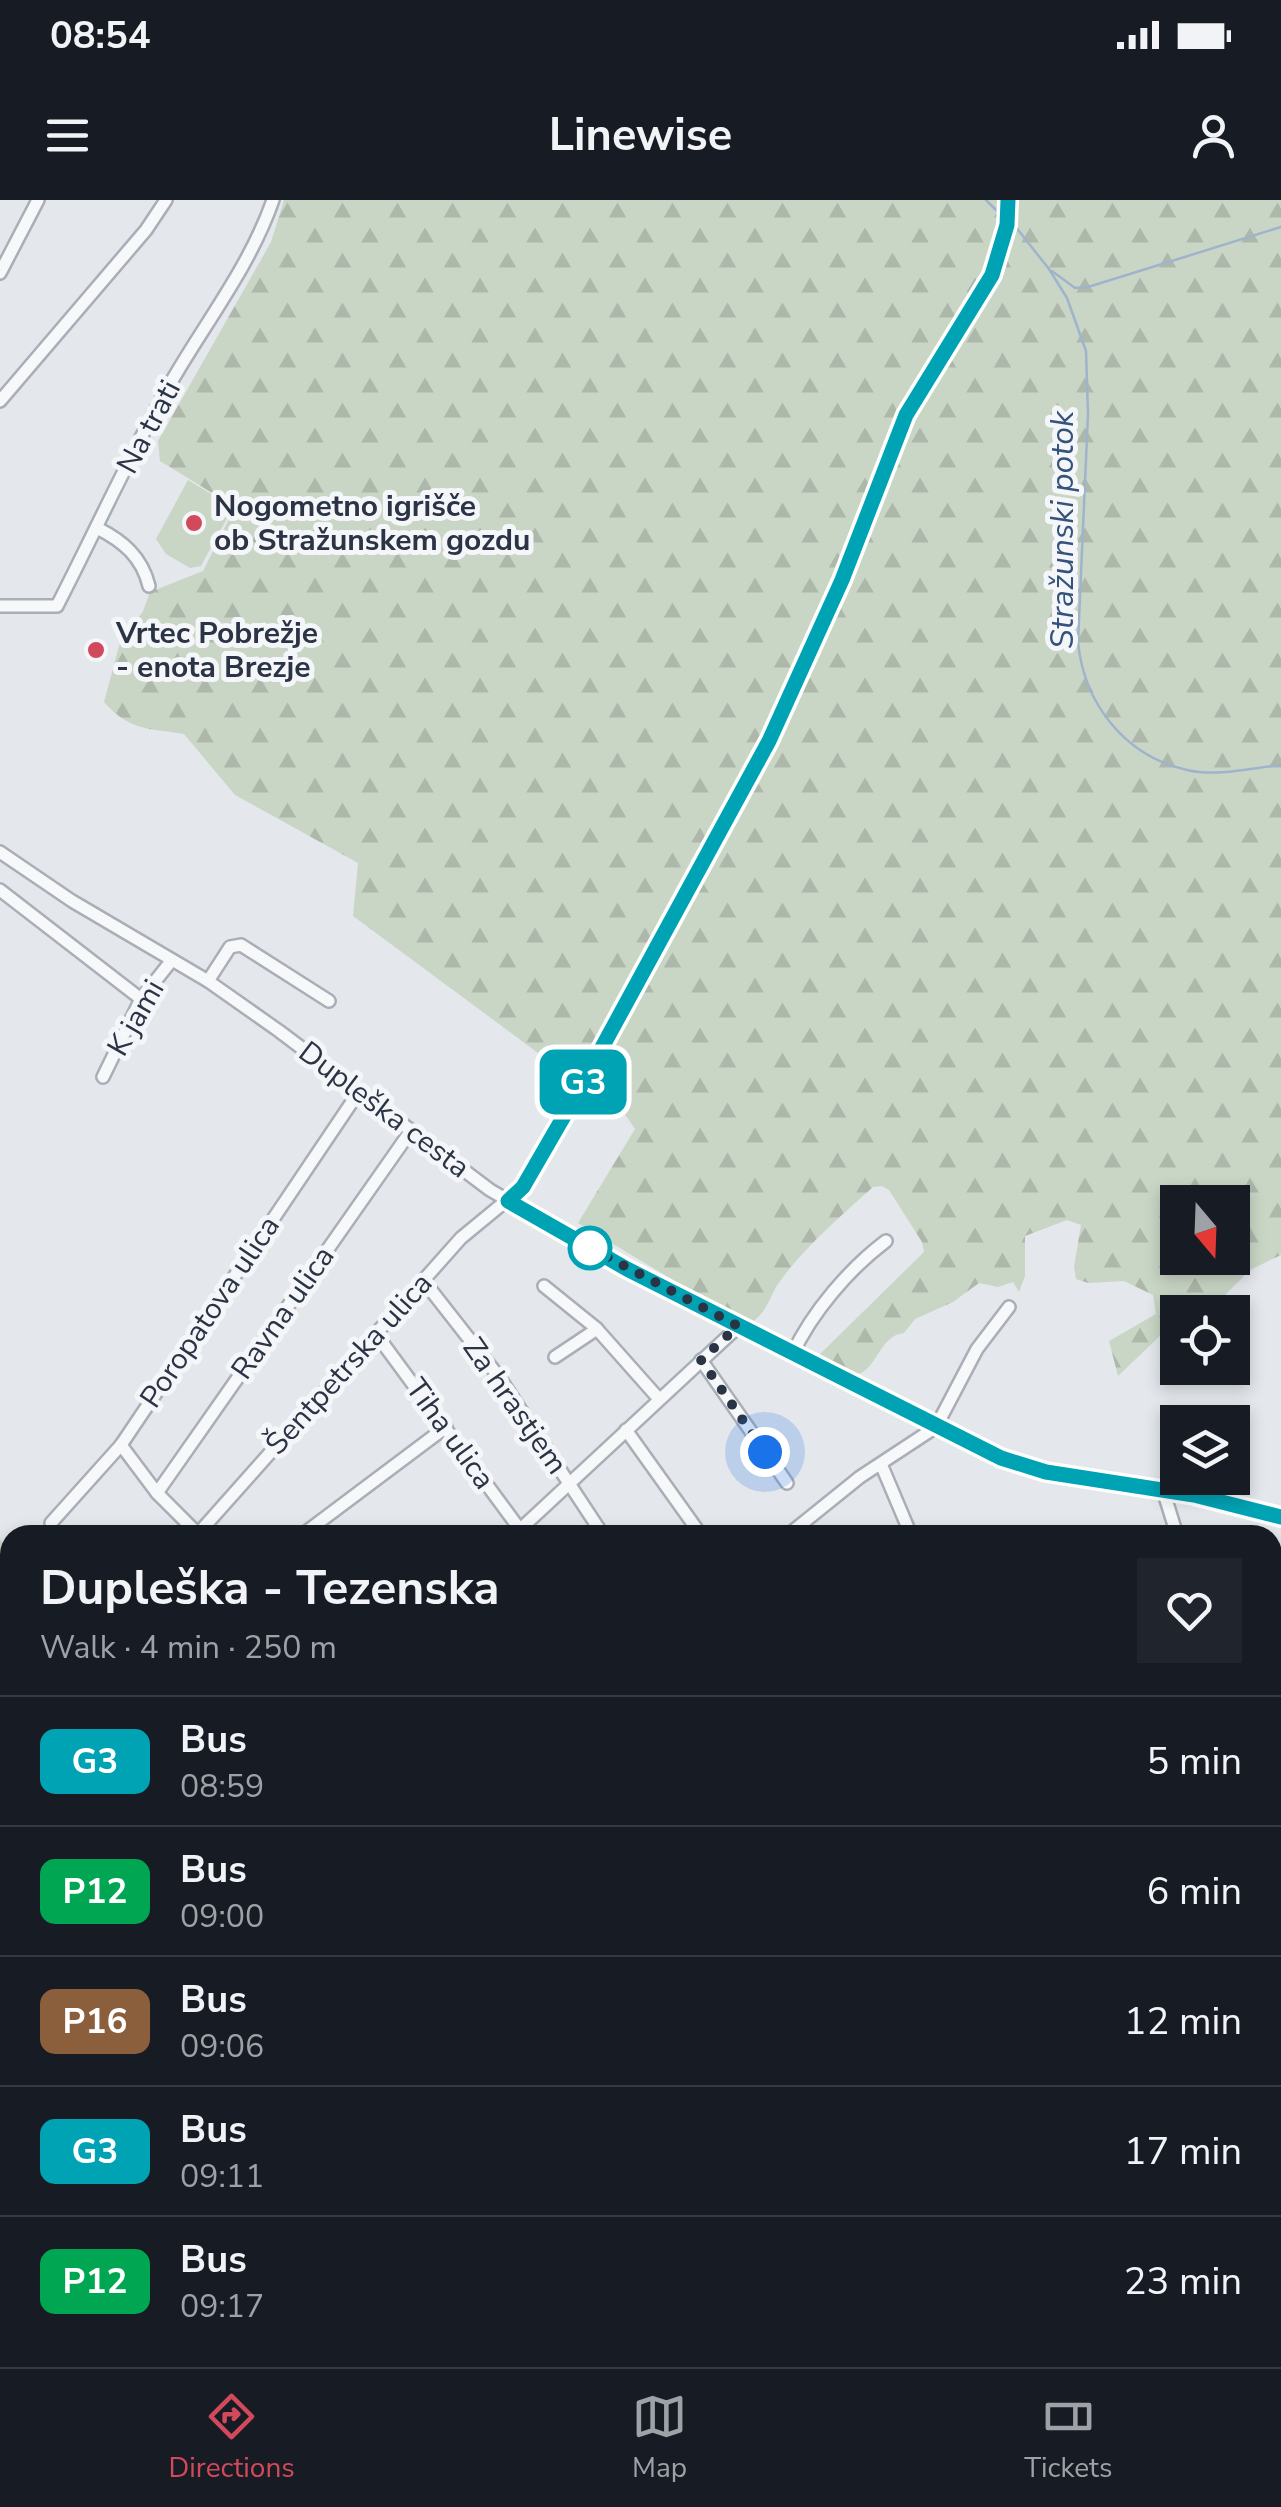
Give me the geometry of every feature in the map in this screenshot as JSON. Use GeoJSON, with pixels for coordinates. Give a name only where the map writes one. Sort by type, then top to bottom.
{"type":"FeatureCollection","features":[{"type":"Feature","properties":{"kind":"street"},"geometry":{"type":"LineString","coordinates":[[0,273],[38,200]]}},
{"type":"Feature","properties":{"kind":"street"},"geometry":{"type":"LineString","coordinates":[[0,401],[122,259],[166,200]]}},
{"type":"Feature","properties":{"kind":"street","name":"Na trati"},"geometry":{"type":"LineString","coordinates":[[0,606],[57,606],[160,402],[233,281],[273,200]]}},
{"type":"Feature","properties":{"kind":"street","name":"Šentpetrska ulica"},"geometry":{"type":"LineString","coordinates":[[207,1525],[461,1238],[523,1187],[769,741],[842,580],[899,429],[992,275],[1007,225],[1008,200]]}},
{"type":"Feature","properties":{"kind":"street"},"geometry":{"type":"LineString","coordinates":[[97,528],[132,552],[144,566],[149,586]]}},
{"type":"Feature","properties":{"kind":"street","name":"Dupleška cesta"},"geometry":{"type":"LineString","coordinates":[[0,852],[208,981],[508,1201],[609,1259],[1001,1458],[1032,1468],[1160,1489]]}},
{"type":"Feature","properties":{"kind":"street"},"geometry":{"type":"LineString","coordinates":[[0,890],[141,999]]}},
{"type":"Feature","properties":{"kind":"street","name":"Dupleška cesta"},"geometry":{"type":"LineString","coordinates":[[208,981],[230,948],[240,945],[330,1001]]}},
{"type":"Feature","properties":{"kind":"street","name":"K jami"},"geometry":{"type":"LineString","coordinates":[[103,1077],[141,999],[172,960]]}},
{"type":"Feature","properties":{"kind":"street","name":"Poropatova ulica"},"geometry":{"type":"LineString","coordinates":[[51,1523],[121,1445],[358,1093]]}},
{"type":"Feature","properties":{"kind":"street","name":"Ravna ulica"},"geometry":{"type":"LineString","coordinates":[[157,1493],[410,1132]]}},
{"type":"Feature","properties":{"kind":"street"},"geometry":{"type":"LineString","coordinates":[[792,1355],[829,1299],[886,1241]]}},
{"type":"Feature","properties":{"kind":"street","name":"Za hrastjem"},"geometry":{"type":"LineString","coordinates":[[423,1280],[499,1377],[596,1525]]}},
{"type":"Feature","properties":{"kind":"street"},"geometry":{"type":"LineString","coordinates":[[544,1286],[597,1329],[659,1399]]}},
{"type":"Feature","properties":{"kind":"street"},"geometry":{"type":"LineString","coordinates":[[800,1525],[842,1490],[936,1427],[977,1349],[1009,1307]]}},
{"type":"Feature","properties":{"kind":"street"},"geometry":{"type":"LineString","coordinates":[[528,1525],[738,1326]]}},
{"type":"Feature","properties":{"kind":"street"},"geometry":{"type":"LineString","coordinates":[[556,1357],[597,1329]]}},
{"type":"Feature","properties":{"kind":"street","name":"Tiha ulica"},"geometry":{"type":"LineString","coordinates":[[376,1334],[514,1525]]}},
{"type":"Feature","properties":{"kind":"street"},"geometry":{"type":"LineString","coordinates":[[701,1360],[787,1484]]}},
{"type":"Feature","properties":{"kind":"street"},"geometry":{"type":"LineString","coordinates":[[315,1525],[446,1427]]}},
{"type":"Feature","properties":{"kind":"street"},"geometry":{"type":"LineString","coordinates":[[626,1430],[694,1525]]}},
{"type":"Feature","properties":{"kind":"street"},"geometry":{"type":"LineString","coordinates":[[121,1445],[157,1493],[188,1525]]}},
{"type":"Feature","properties":{"kind":"street"},"geometry":{"type":"LineString","coordinates":[[881,1464],[907,1525]]}},
{"type":"Feature","properties":{"kind":"street"},"geometry":{"type":"LineString","coordinates":[[1165,1495],[1174,1525]]}},
{"type":"Feature","properties":{"kind":"street","name":"Dupleška cesta"},"geometry":{"type":"LineString","coordinates":[[1185,1495],[1281,1517]]}},
{"type":"Feature","properties":{"kind":"green space"},"geometry":{"type":"Polygon","coordinates":[[[284,200],[1281,200],[1281,1255],[1250,1270],[1250,1185],[1160,1185],[1160,1275],[1245,1275],[1225,1295],[1160,1295],[1160,1336],[1118,1376],[1109,1341],[1156,1314],[1153,1295],[1124,1281],[1088,1283],[1076,1279],[1074,1267],[1081,1225],[1067,1220],[1025,1236],[1025,1276],[1019,1292],[1013,1282],[998,1287],[979,1283],[953,1302],[915,1319],[904,1333],[887,1342],[864,1371],[847,1374],[817,1357],[924,1252],[922,1242],[889,1190],[882,1186],[873,1187],[811,1245],[788,1270],[752,1322],[740,1320],[578,1223],[635,1129],[590,1063],[576,1081],[353,916],[358,863],[235,795],[184,734],[131,723],[104,702],[119,646],[143,611],[150,592],[203,571],[235,507],[160,461],[158,441],[271,242],[284,200]]]}},
{"type":"Feature","properties":{"kind":"green space","name":"Nogometno igrišče ob Stražunskem gozdu"},"geometry":{"type":"Polygon","coordinates":[[[188,480],[233,507],[201,566],[190,568],[166,554],[156,539],[188,480]]]}},
{"type":"Feature","properties":{"kind":"waterway","name":"Stražunski potok"},"geometry":{"type":"LineString","coordinates":[[986,200],[997,211]]}},
{"type":"Feature","properties":{"kind":"waterway","name":"Stražunski potok"},"geometry":{"type":"LineString","coordinates":[[1015,226],[1067,298],[1086,351],[1088,414],[1078,642],[1089,686],[1099,706],[1127,740],[1165,763],[1210,773],[1281,765]]}},
{"type":"Feature","properties":{"kind":"waterway"},"geometry":{"type":"LineString","coordinates":[[1052,271],[1075,288],[1088,287],[1281,227]]}},
{"type":"Feature","properties":{"kind":"bus line","name":"G3"},"geometry":{"type":"LineString","coordinates":[[1008,200],[1007,225],[992,275],[892,444],[842,580],[769,741],[575,1097],[520,1192],[508,1201],[627,1269],[1001,1458],[1046,1472],[1194,1495],[1281,1517]]}},
{"type":"Feature","properties":{"kind":"place","name":"Nogometno igrišče ob Stražunskem gozdu"},"geometry":{"type":"Point","coordinates":[194,523]}},
{"type":"Feature","properties":{"kind":"place","name":"Vrtec Pobrežje - enota Brezje"},"geometry":{"type":"Point","coordinates":[96,650]}},
{"type":"Feature","properties":{"kind":"route"},"geometry":{"type":"LineString","coordinates":[[590,1248],[583,1244],[738,1326],[701,1360],[765,1452]]}}]}
